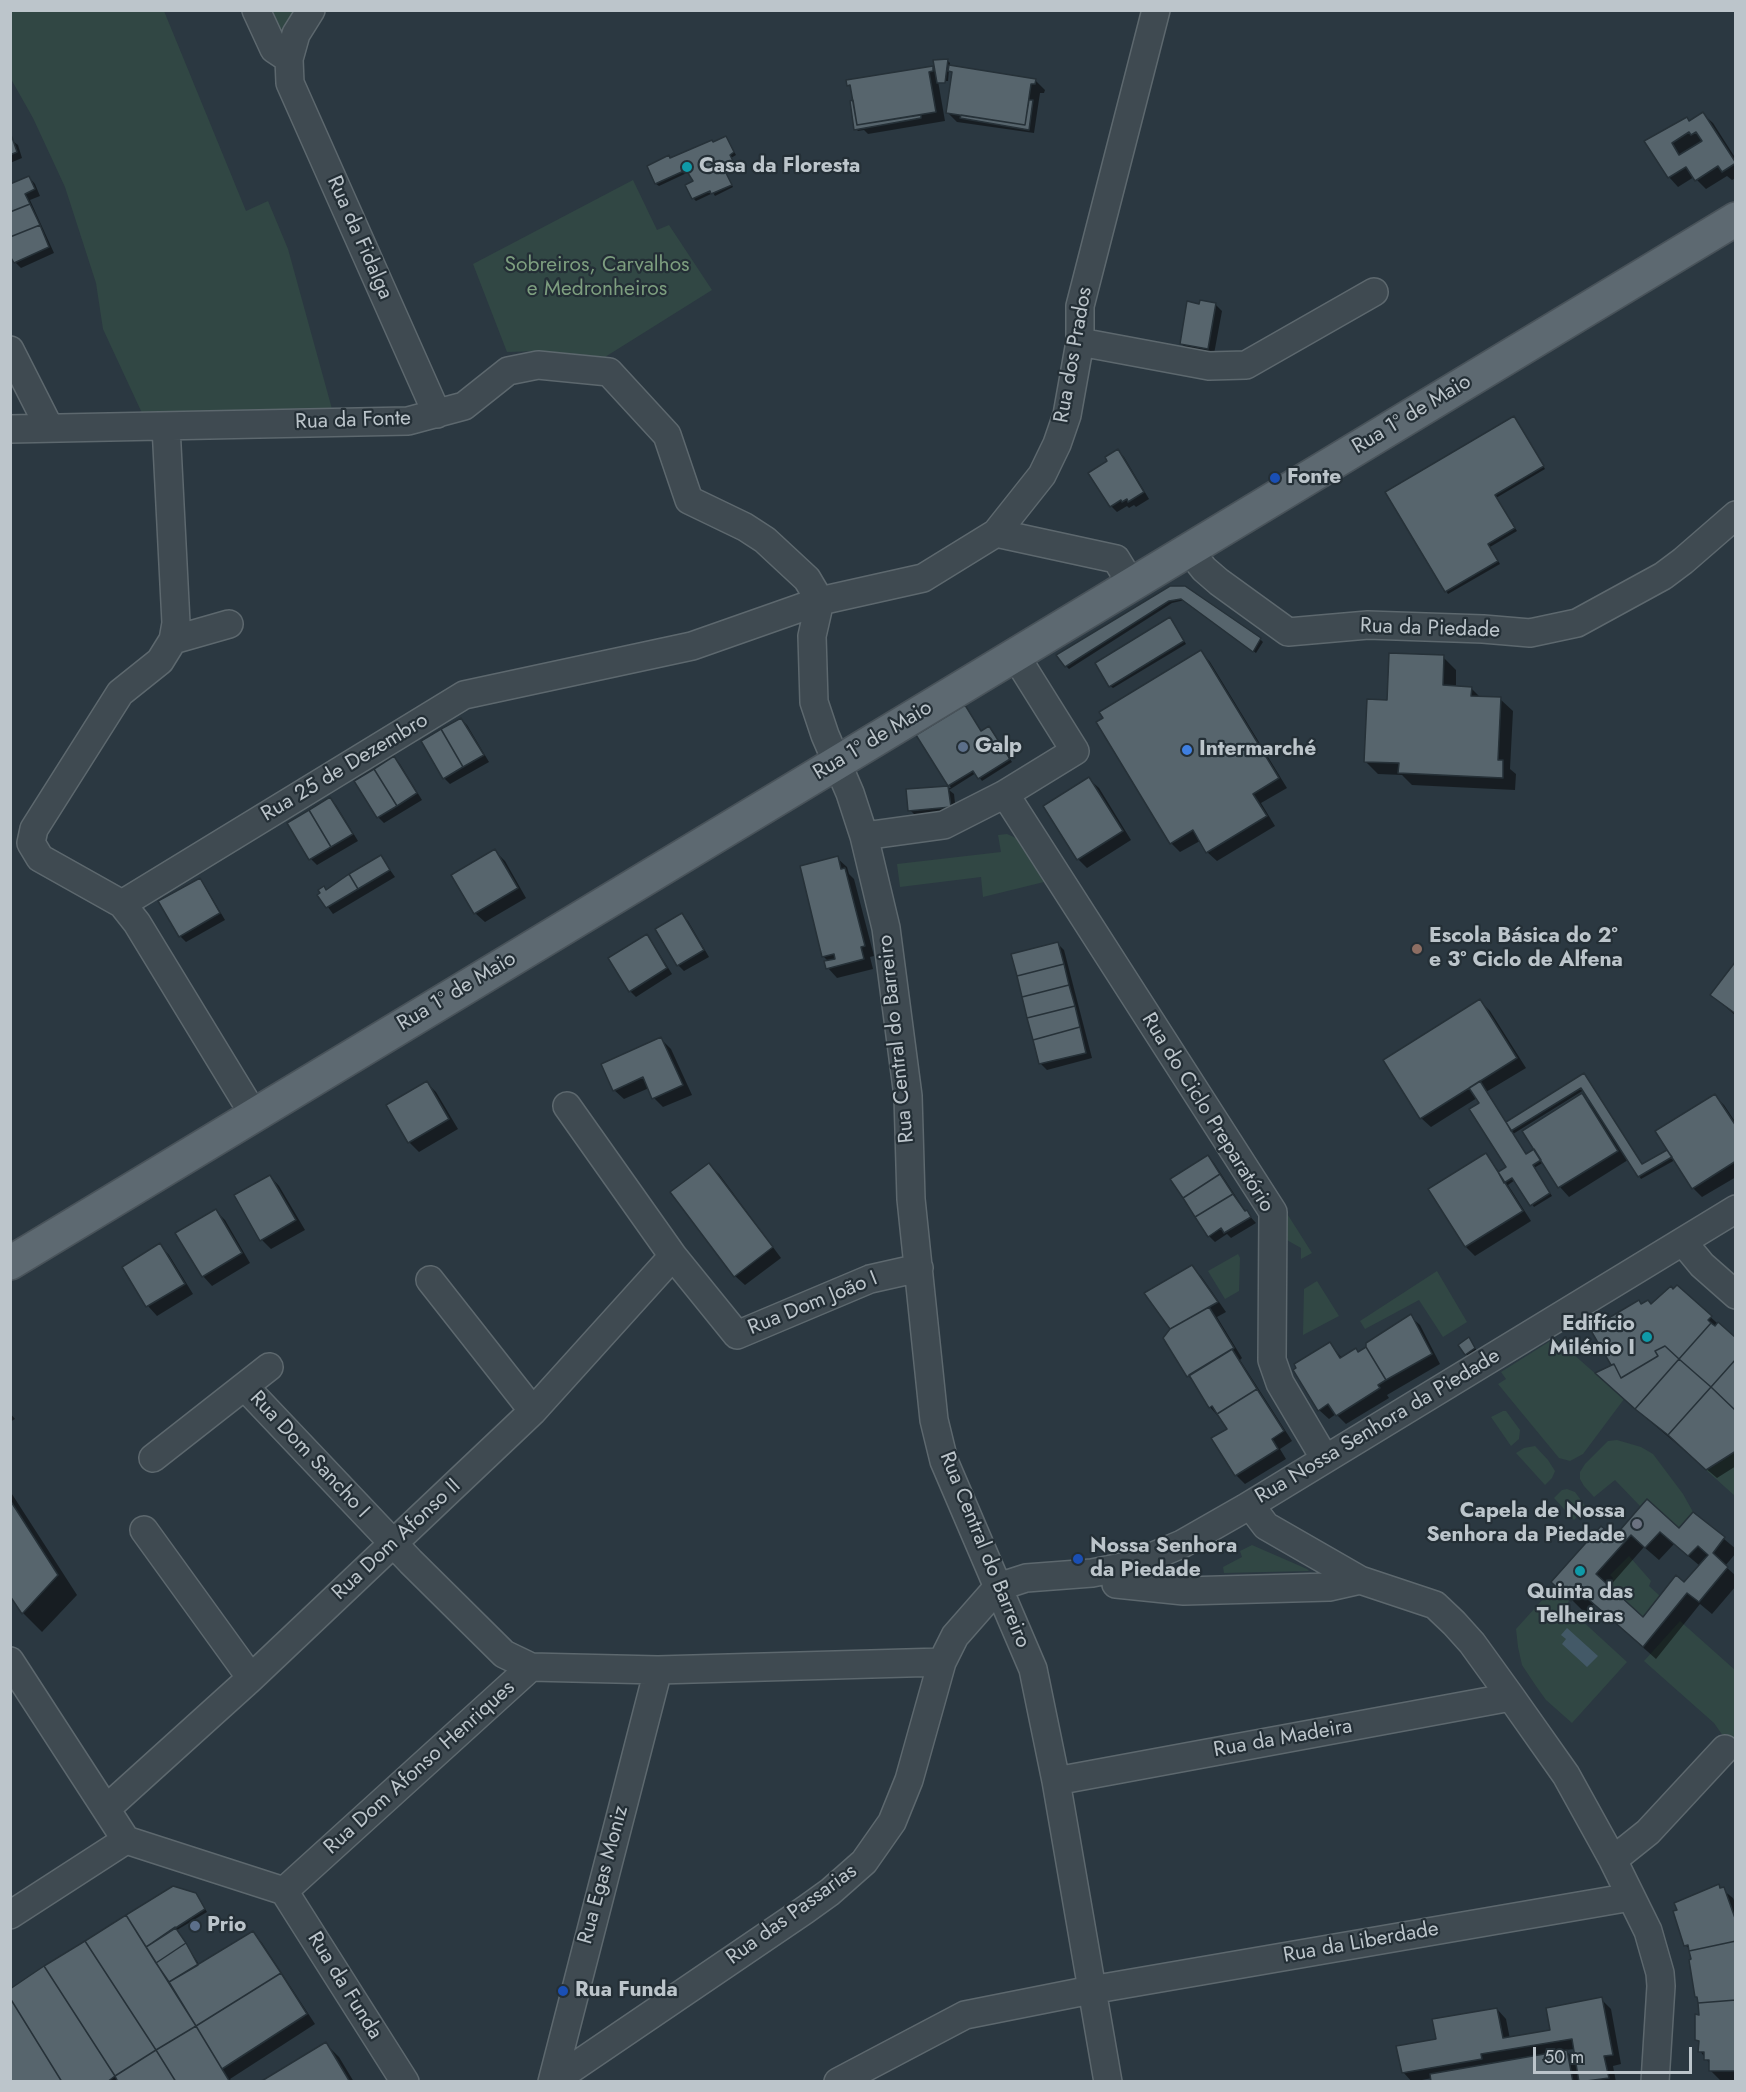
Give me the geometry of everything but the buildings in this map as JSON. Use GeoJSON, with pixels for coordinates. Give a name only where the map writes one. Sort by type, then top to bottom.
{"type":"FeatureCollection","features":[{"type":"Feature","properties":{"kind":"main road","name":"Rua 1º de Maio"},"geometry":{"type":"LineString","coordinates":[[10,1263],[1736,219]]}},
{"type":"Feature","properties":{"kind":"street"},"geometry":{"type":"LineString","coordinates":[[256,10],[274,49],[289,59]]}},
{"type":"Feature","properties":{"kind":"street","name":"Rua da Fidalga"},"geometry":{"type":"LineString","coordinates":[[311,10],[296,34],[289,59],[290,83],[438,414]]}},
{"type":"Feature","properties":{"kind":"street","name":"Rua dos Prados"},"geometry":{"type":"LineString","coordinates":[[820,601],[923,578],[996,533],[1042,475],[1057,444],[1067,415],[1080,342],[1080,306],[1156,10]]}},
{"type":"Feature","properties":{"kind":"street"},"geometry":{"type":"LineString","coordinates":[[1080,342],[1209,366],[1246,365],[1374,291]]}},
{"type":"Feature","properties":{"kind":"street"},"geometry":{"type":"LineString","coordinates":[[10,350],[49,427]]}},
{"type":"Feature","properties":{"kind":"street","name":"Rua da Fonte"},"geometry":{"type":"LineString","coordinates":[[10,429],[408,422],[464,406],[508,371],[538,365],[609,372],[667,435],[689,500],[746,527],[765,540],[807,579],[820,601]]}},
{"type":"Feature","properties":{"kind":"street"},"geometry":{"type":"LineString","coordinates":[[166,426],[176,623],[173,640],[160,661],[120,693],[34,829],[31,843],[40,858],[122,904],[137,923],[254,1115]]}},
{"type":"Feature","properties":{"kind":"street"},"geometry":{"type":"LineString","coordinates":[[1683,561],[1736,515]]}},
{"type":"Feature","properties":{"kind":"street"},"geometry":{"type":"LineString","coordinates":[[1683,561],[1736,532]]}},
{"type":"Feature","properties":{"kind":"street"},"geometry":{"type":"LineString","coordinates":[[996,533],[1116,559],[1132,585]]}},
{"type":"Feature","properties":{"kind":"street","name":"Rua da Piedade"},"geometry":{"type":"LineString","coordinates":[[1190,550],[1204,569],[1219,582],[1288,632],[1368,625],[1472,628],[1530,633],[1577,623],[1663,576],[1683,561]]}},
{"type":"Feature","properties":{"kind":"street","name":"Rua 25 de Dezembro"},"geometry":{"type":"LineString","coordinates":[[122,904],[464,695],[692,646],[820,601]]}},
{"type":"Feature","properties":{"kind":"street","name":"Rua Central do Barreiro"},"geometry":{"type":"LineString","coordinates":[[820,601],[812,636],[814,702],[850,793],[864,836],[886,928],[906,1085],[911,1199],[934,1420],[944,1461],[1033,1669],[1056,1781],[1108,2082]]}},
{"type":"Feature","properties":{"kind":"street"},"geometry":{"type":"LineString","coordinates":[[173,640],[229,624]]}},
{"type":"Feature","properties":{"kind":"street"},"geometry":{"type":"LineString","coordinates":[[864,836],[944,825],[1005,794],[1075,751],[1015,655]]}},
{"type":"Feature","properties":{"kind":"street","name":"Rua do Ciclo Preparatório"},"geometry":{"type":"LineString","coordinates":[[1005,794],[1273,1212],[1272,1360],[1280,1383],[1326,1459]]}},
{"type":"Feature","properties":{"kind":"street","name":"Rua Dom João I"},"geometry":{"type":"LineString","coordinates":[[567,1106],[673,1256],[737,1335],[870,1279],[919,1268]]}},
{"type":"Feature","properties":{"kind":"street","name":"Rua Nossa Senhora da Piedade"},"geometry":{"type":"LineString","coordinates":[[998,1587],[1026,1578],[1092,1573],[1132,1565],[1182,1544],[1250,1505],[1736,1209]]}},
{"type":"Feature","properties":{"kind":"street"},"geometry":{"type":"LineString","coordinates":[[1683,1242],[1702,1265],[1736,1295]]}},
{"type":"Feature","properties":{"kind":"street","name":"Rua Dom Afonso II"},"geometry":{"type":"LineString","coordinates":[[106,1809],[250,1678],[533,1411],[673,1256]]}},
{"type":"Feature","properties":{"kind":"street"},"geometry":{"type":"LineString","coordinates":[[430,1280],[533,1411]]}},
{"type":"Feature","properties":{"kind":"street","name":"Rua Dom Sancho I"},"geometry":{"type":"LineString","coordinates":[[153,1458],[269,1367]]}},
{"type":"Feature","properties":{"kind":"street","name":"Rua Dom Sancho I"},"geometry":{"type":"LineString","coordinates":[[245,1387],[392,1544],[504,1654],[531,1667]]}},
{"type":"Feature","properties":{"kind":"street"},"geometry":{"type":"LineString","coordinates":[[1250,1505],[1266,1526],[1360,1580],[1435,1605],[1472,1643],[1566,1775],[1613,1860],[1648,1931],[1660,1973],[1660,2020],[1655,2082]]}},
{"type":"Feature","properties":{"kind":"street"},"geometry":{"type":"LineString","coordinates":[[144,1530],[250,1678]]}},
{"type":"Feature","properties":{"kind":"street"},"geometry":{"type":"LineString","coordinates":[[1116,1584],[1184,1591],[1329,1587],[1360,1580]]}},
{"type":"Feature","properties":{"kind":"street","name":"Rua das Passarias"},"geometry":{"type":"LineString","coordinates":[[552,2082],[805,1910],[830,1892],[864,1862],[892,1822],[909,1780],[942,1662],[955,1636],[998,1587]]}},
{"type":"Feature","properties":{"kind":"street"},"geometry":{"type":"LineString","coordinates":[[10,1661],[126,1840],[284,1891]]}},
{"type":"Feature","properties":{"kind":"street","name":"Rua Dom Afonso Henriques"},"geometry":{"type":"LineString","coordinates":[[284,1891],[531,1667],[658,1670],[942,1662]]}},
{"type":"Feature","properties":{"kind":"street","name":"Rua Egas Moniz"},"geometry":{"type":"LineString","coordinates":[[552,2082],[658,1670]]}},
{"type":"Feature","properties":{"kind":"street","name":"Rua da Madeira"},"geometry":{"type":"LineString","coordinates":[[1056,1781],[1511,1697]]}},
{"type":"Feature","properties":{"kind":"street"},"geometry":{"type":"LineString","coordinates":[[1613,1860],[1648,1832],[1725,1749]]}},
{"type":"Feature","properties":{"kind":"street"},"geometry":{"type":"LineString","coordinates":[[10,1915],[126,1840]]}},
{"type":"Feature","properties":{"kind":"street","name":"Rua da Funda"},"geometry":{"type":"LineString","coordinates":[[284,1891],[405,2082]]}},
{"type":"Feature","properties":{"kind":"street","name":"Rua da Liberdade"},"geometry":{"type":"LineString","coordinates":[[838,2082],[965,2015],[1091,1990],[1631,1897]]}},
{"type":"Feature","properties":{"kind":"green space"},"geometry":{"type":"Polygon","coordinates":[[[272,10],[298,11],[283,31],[280,30],[272,10]]]}},
{"type":"Feature","properties":{"kind":"green space"},"geometry":{"type":"Polygon","coordinates":[[[10,11],[164,11],[246,211],[268,201],[288,249],[332,409],[142,413],[103,329],[96,283],[65,187],[33,118],[11,79],[10,11]]]}},
{"type":"Feature","properties":{"kind":"green space","name":"Sobreiros, Carvalhos e Medronheiros"},"geometry":{"type":"Polygon","coordinates":[[[633,180],[657,230],[669,225],[712,290],[605,357],[539,351],[507,352],[473,264],[633,180]]]}},
{"type":"Feature","properties":{"kind":"green space"},"geometry":{"type":"Polygon","coordinates":[[[1007,834],[1016,838],[1044,882],[983,897],[981,877],[900,887],[897,864],[1001,852],[998,835],[1007,834]]]}},
{"type":"Feature","properties":{"kind":"green space"},"geometry":{"type":"Polygon","coordinates":[[[1286,1212],[1312,1253],[1301,1259],[1301,1248],[1285,1239],[1286,1212]]]}},
{"type":"Feature","properties":{"kind":"green space"},"geometry":{"type":"Polygon","coordinates":[[[1238,1254],[1240,1258],[1239,1291],[1225,1299],[1208,1271],[1238,1254]]]}},
{"type":"Feature","properties":{"kind":"green space"},"geometry":{"type":"Polygon","coordinates":[[[1437,1271],[1467,1322],[1443,1337],[1419,1300],[1365,1329],[1360,1321],[1437,1271]]]}},
{"type":"Feature","properties":{"kind":"green space"},"geometry":{"type":"Polygon","coordinates":[[[1317,1281],[1339,1316],[1303,1335],[1304,1289],[1317,1281]]]}},
{"type":"Feature","properties":{"kind":"green space"},"geometry":{"type":"Polygon","coordinates":[[[1555,1338],[1624,1399],[1583,1454],[1570,1461],[1559,1458],[1498,1384],[1506,1379],[1501,1372],[1555,1338]]]}},
{"type":"Feature","properties":{"kind":"green space"},"geometry":{"type":"Polygon","coordinates":[[[1506,1411],[1520,1430],[1519,1439],[1511,1446],[1491,1417],[1506,1411]]]}},
{"type":"Feature","properties":{"kind":"green space"},"geometry":{"type":"Polygon","coordinates":[[[1617,1440],[1641,1447],[1653,1454],[1683,1494],[1693,1512],[1679,1528],[1647,1499],[1640,1506],[1615,1480],[1594,1497],[1584,1486],[1580,1479],[1580,1472],[1585,1464],[1608,1441],[1617,1440]]]}},
{"type":"Feature","properties":{"kind":"green space"},"geometry":{"type":"Polygon","coordinates":[[[1535,1446],[1555,1471],[1545,1485],[1516,1453],[1524,1448],[1535,1446]]]}},
{"type":"Feature","properties":{"kind":"green space"},"geometry":{"type":"Polygon","coordinates":[[[1735,1451],[1735,1496],[1706,1470],[1735,1451]]]}},
{"type":"Feature","properties":{"kind":"green space"},"geometry":{"type":"Polygon","coordinates":[[[1562,1490],[1575,1492],[1586,1507],[1574,1520],[1554,1498],[1562,1490]]]}},
{"type":"Feature","properties":{"kind":"green space"},"geometry":{"type":"Polygon","coordinates":[[[1252,1545],[1309,1571],[1224,1573],[1223,1567],[1242,1557],[1240,1551],[1252,1545]]]}},
{"type":"Feature","properties":{"kind":"green space"},"geometry":{"type":"Polygon","coordinates":[[[1629,1556],[1651,1581],[1649,1586],[1660,1596],[1643,1617],[1609,1586],[1613,1578],[1610,1575],[1629,1556]]]}},
{"type":"Feature","properties":{"kind":"green space"},"geometry":{"type":"Polygon","coordinates":[[[1554,1587],[1569,1601],[1566,1606],[1627,1662],[1572,1723],[1546,1700],[1536,1686],[1522,1665],[1518,1647],[1516,1629],[1554,1587]]]}},
{"type":"Feature","properties":{"kind":"green space"},"geometry":{"type":"Polygon","coordinates":[[[1680,1621],[1735,1670],[1735,1753],[1714,1723],[1644,1661],[1680,1621]]]}},
{"type":"Feature","properties":{"kind":"water"},"geometry":{"type":"Polygon","coordinates":[[[1567,1628],[1598,1656],[1587,1667],[1562,1644],[1566,1639],[1561,1635],[1567,1628]]]}},
{"type":"Feature","properties":{"kind":"place","name":"Casa da Floresta"},"geometry":{"type":"Point","coordinates":[687,167]}},
{"type":"Feature","properties":{"kind":"place","name":"Fonte"},"geometry":{"type":"Point","coordinates":[1275,478]}},
{"type":"Feature","properties":{"kind":"place","name":"Galp"},"geometry":{"type":"Point","coordinates":[963,747]}},
{"type":"Feature","properties":{"kind":"place","name":"Intermarché"},"geometry":{"type":"Point","coordinates":[1187,750]}},
{"type":"Feature","properties":{"kind":"place","name":"Escola Básica do 2º e 3º Ciclo de Alfena"},"geometry":{"type":"Point","coordinates":[1417,949]}},
{"type":"Feature","properties":{"kind":"place","name":"Edifício Milénio I"},"geometry":{"type":"Point","coordinates":[1647,1337]}},
{"type":"Feature","properties":{"kind":"place","name":"Capela de Nossa Senhora da Piedade"},"geometry":{"type":"Point","coordinates":[1637,1524]}},
{"type":"Feature","properties":{"kind":"place","name":"Nossa Senhora da Piedade"},"geometry":{"type":"Point","coordinates":[1078,1559]}},
{"type":"Feature","properties":{"kind":"place","name":"Quinta das Telheiras"},"geometry":{"type":"Point","coordinates":[1580,1571]}},
{"type":"Feature","properties":{"kind":"place","name":"Prio"},"geometry":{"type":"Point","coordinates":[195,1926]}},
{"type":"Feature","properties":{"kind":"place","name":"Rua Funda"},"geometry":{"type":"Point","coordinates":[563,1991]}}]}
